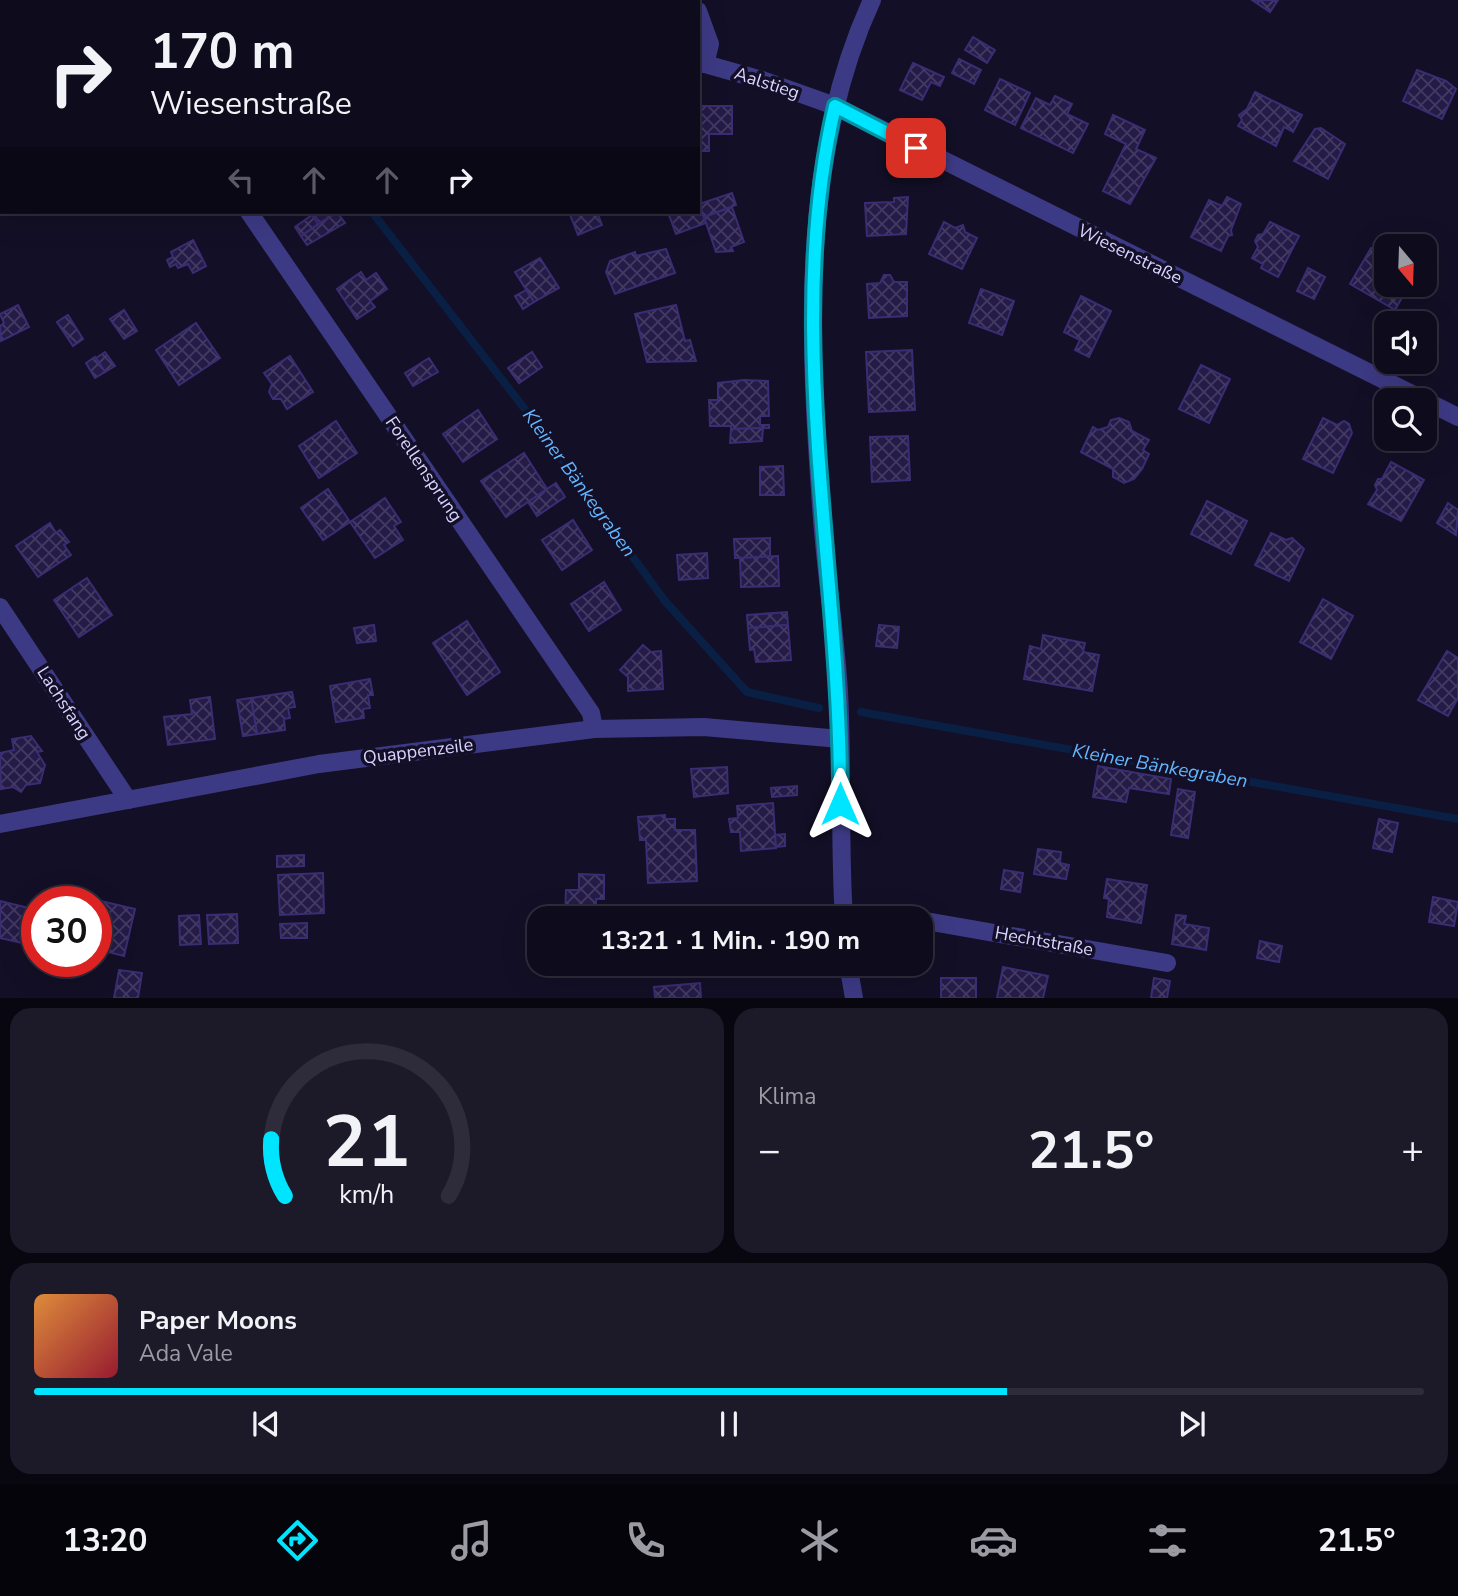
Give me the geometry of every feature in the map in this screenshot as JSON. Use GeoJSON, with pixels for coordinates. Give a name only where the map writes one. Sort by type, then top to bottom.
{"type":"FeatureCollection","features":[{"type":"Feature","properties":{"kind":"street"},"geometry":{"type":"LineString","coordinates":[[844,906],[839,690],[821,506],[815,349],[815,259],[823,156],[852,42],[872,0]]}},
{"type":"Feature","properties":{"kind":"street"},"geometry":{"type":"LineString","coordinates":[[700,16],[710,44],[701,63]]}},
{"type":"Feature","properties":{"kind":"street","name":"Aalstieg"},"geometry":{"type":"LineString","coordinates":[[701,63],[835,106]]}},
{"type":"Feature","properties":{"kind":"street","name":"Wiesenstraße"},"geometry":{"type":"LineString","coordinates":[[835,106],[1458,418]]}},
{"type":"Feature","properties":{"kind":"street","name":"Forellensprung"},"geometry":{"type":"LineString","coordinates":[[250,214],[591,713],[594,729]]}},
{"type":"Feature","properties":{"kind":"street","name":"Lachsfang"},"geometry":{"type":"LineString","coordinates":[[0,607],[128,800]]}},
{"type":"Feature","properties":{"kind":"street","name":"Quappenzeile"},"geometry":{"type":"LineString","coordinates":[[0,824],[319,764],[594,729],[704,727],[840,739]]}},
{"type":"Feature","properties":{"kind":"street","name":"Hechtstraße"},"geometry":{"type":"LineString","coordinates":[[933,922],[1167,962]]}},
{"type":"Feature","properties":{"kind":"street"},"geometry":{"type":"LineString","coordinates":[[850,976],[854,998]]}},
{"type":"Feature","properties":{"kind":"building"},"geometry":{"type":"Polygon","coordinates":[[[1252,0],[1278,0],[1270,12],[1252,0]]]}},
{"type":"Feature","properties":{"kind":"building"},"geometry":{"type":"Polygon","coordinates":[[[973,37],[995,50],[987,63],[965,50],[973,37]]]}},
{"type":"Feature","properties":{"kind":"building"},"geometry":{"type":"Polygon","coordinates":[[[959,59],[981,70],[974,84],[952,73],[959,59]]]}},
{"type":"Feature","properties":{"kind":"building"},"geometry":{"type":"Polygon","coordinates":[[[913,63],[944,77],[940,86],[931,82],[922,100],[900,90],[913,63]]]}},
{"type":"Feature","properties":{"kind":"building"},"geometry":{"type":"Polygon","coordinates":[[[1417,70],[1446,81],[1456,89],[1442,119],[1403,101],[1417,70]]]}},
{"type":"Feature","properties":{"kind":"building"},"geometry":{"type":"Polygon","coordinates":[[[1000,79],[1030,93],[1015,125],[985,110],[1000,79]]]}},
{"type":"Feature","properties":{"kind":"building"},"geometry":{"type":"Polygon","coordinates":[[[1255,92],[1302,115],[1293,132],[1284,127],[1276,146],[1238,126],[1242,120],[1239,115],[1247,109],[1255,92]]]}},
{"type":"Feature","properties":{"kind":"building"},"geometry":{"type":"Polygon","coordinates":[[[1055,96],[1072,104],[1067,114],[1088,124],[1073,153],[1021,128],[1036,98],[1050,105],[1055,96]]]}},
{"type":"Feature","properties":{"kind":"building"},"geometry":{"type":"Polygon","coordinates":[[[700,106],[732,106],[732,134],[709,134],[709,151],[700,151],[700,106]]]}},
{"type":"Feature","properties":{"kind":"building"},"geometry":{"type":"Polygon","coordinates":[[[1113,115],[1145,130],[1136,149],[1156,158],[1130,204],[1103,191],[1126,144],[1105,134],[1113,115]]]}},
{"type":"Feature","properties":{"kind":"building"},"geometry":{"type":"Polygon","coordinates":[[[1321,128],[1345,144],[1328,179],[1294,161],[1315,129],[1321,128]]]}},
{"type":"Feature","properties":{"kind":"building"},"geometry":{"type":"Polygon","coordinates":[[[732,193],[736,205],[704,217],[700,204],[732,193]]]}},
{"type":"Feature","properties":{"kind":"building"},"geometry":{"type":"Polygon","coordinates":[[[908,197],[906,234],[867,236],[865,203],[894,202],[894,198],[908,197]]]}},
{"type":"Feature","properties":{"kind":"building"},"geometry":{"type":"Polygon","coordinates":[[[1227,197],[1241,204],[1231,230],[1232,235],[1228,236],[1221,251],[1191,237],[1209,200],[1222,206],[1227,197]]]}},
{"type":"Feature","properties":{"kind":"building"},"geometry":{"type":"Polygon","coordinates":[[[700,207],[706,223],[676,234],[669,215],[700,214],[700,207]]]}},
{"type":"Feature","properties":{"kind":"building"},"geometry":{"type":"Polygon","coordinates":[[[732,207],[744,242],[731,247],[733,251],[716,252],[704,217],[732,207]]]}},
{"type":"Feature","properties":{"kind":"building"},"geometry":{"type":"Polygon","coordinates":[[[313,214],[334,214],[320,223],[313,214]]]}},
{"type":"Feature","properties":{"kind":"building"},"geometry":{"type":"Polygon","coordinates":[[[334,214],[338,214],[345,223],[307,245],[301,236],[334,214]]]}},
{"type":"Feature","properties":{"kind":"building"},"geometry":{"type":"Polygon","coordinates":[[[570,214],[598,214],[602,225],[578,235],[570,214]]]}},
{"type":"Feature","properties":{"kind":"building"},"geometry":{"type":"Polygon","coordinates":[[[312,215],[318,224],[301,236],[295,227],[312,215]]]}},
{"type":"Feature","properties":{"kind":"building"},"geometry":{"type":"Polygon","coordinates":[[[944,222],[955,228],[963,225],[965,232],[977,238],[962,269],[929,254],[944,222]]]}},
{"type":"Feature","properties":{"kind":"building"},"geometry":{"type":"Polygon","coordinates":[[[1270,222],[1299,236],[1278,277],[1261,268],[1263,264],[1252,258],[1258,247],[1255,241],[1258,235],[1263,234],[1270,222]]]}},
{"type":"Feature","properties":{"kind":"building"},"geometry":{"type":"Polygon","coordinates":[[[193,240],[206,266],[193,273],[188,264],[178,268],[176,264],[170,267],[167,260],[173,257],[171,252],[193,240]]]}},
{"type":"Feature","properties":{"kind":"building"},"geometry":{"type":"Polygon","coordinates":[[[1371,248],[1374,250],[1374,298],[1350,284],[1371,248]]]}},
{"type":"Feature","properties":{"kind":"building"},"geometry":{"type":"Polygon","coordinates":[[[666,249],[675,273],[615,294],[606,272],[610,261],[635,252],[636,256],[666,249]]]}},
{"type":"Feature","properties":{"kind":"building"},"geometry":{"type":"Polygon","coordinates":[[[540,258],[559,288],[534,302],[515,272],[540,258]]]}},
{"type":"Feature","properties":{"kind":"building"},"geometry":{"type":"Polygon","coordinates":[[[1308,268],[1325,277],[1314,299],[1297,291],[1308,268]]]}},
{"type":"Feature","properties":{"kind":"building"},"geometry":{"type":"Polygon","coordinates":[[[361,272],[366,280],[376,273],[387,289],[370,301],[375,307],[357,319],[337,289],[361,272]]]}},
{"type":"Feature","properties":{"kind":"building"},"geometry":{"type":"Polygon","coordinates":[[[884,275],[890,275],[894,282],[907,282],[907,316],[869,318],[867,284],[880,283],[884,275]]]}},
{"type":"Feature","properties":{"kind":"building"},"geometry":{"type":"Polygon","coordinates":[[[981,289],[1014,301],[1002,335],[969,323],[981,289]]]}},
{"type":"Feature","properties":{"kind":"building"},"geometry":{"type":"Polygon","coordinates":[[[526,290],[534,302],[523,309],[515,296],[526,290]]]}},
{"type":"Feature","properties":{"kind":"building"},"geometry":{"type":"Polygon","coordinates":[[[1081,296],[1111,311],[1089,357],[1075,350],[1080,340],[1064,332],[1081,296]]]}},
{"type":"Feature","properties":{"kind":"building"},"geometry":{"type":"Polygon","coordinates":[[[1374,298],[1402,298],[1395,310],[1374,298]]]}},
{"type":"Feature","properties":{"kind":"building"},"geometry":{"type":"Polygon","coordinates":[[[18,305],[29,327],[1,341],[0,326],[4,323],[0,314],[18,305]]]}},
{"type":"Feature","properties":{"kind":"building"},"geometry":{"type":"Polygon","coordinates":[[[676,305],[685,341],[690,340],[696,361],[647,362],[635,314],[676,305]]]}},
{"type":"Feature","properties":{"kind":"building"},"geometry":{"type":"Polygon","coordinates":[[[124,310],[137,331],[124,339],[110,319],[124,310]]]}},
{"type":"Feature","properties":{"kind":"building"},"geometry":{"type":"Polygon","coordinates":[[[68,315],[83,339],[73,346],[57,322],[68,315]]]}},
{"type":"Feature","properties":{"kind":"building"},"geometry":{"type":"Polygon","coordinates":[[[196,323],[220,358],[179,385],[156,350],[196,323]]]}},
{"type":"Feature","properties":{"kind":"building"},"geometry":{"type":"Polygon","coordinates":[[[912,350],[915,410],[869,412],[866,352],[912,350]]]}},
{"type":"Feature","properties":{"kind":"building"},"geometry":{"type":"Polygon","coordinates":[[[105,352],[115,366],[105,372],[96,358],[105,352]]]}},
{"type":"Feature","properties":{"kind":"building"},"geometry":{"type":"Polygon","coordinates":[[[532,352],[542,367],[519,383],[508,368],[532,352]]]}},
{"type":"Feature","properties":{"kind":"building"},"geometry":{"type":"Polygon","coordinates":[[[290,356],[313,392],[287,409],[281,399],[273,399],[269,392],[272,384],[264,373],[290,356]]]}},
{"type":"Feature","properties":{"kind":"building"},"geometry":{"type":"Polygon","coordinates":[[[95,357],[105,372],[95,378],[86,363],[95,357]]]}},
{"type":"Feature","properties":{"kind":"building"},"geometry":{"type":"Polygon","coordinates":[[[429,358],[438,372],[413,386],[405,373],[429,358]]]}},
{"type":"Feature","properties":{"kind":"building"},"geometry":{"type":"Polygon","coordinates":[[[1201,365],[1230,379],[1209,423],[1179,409],[1201,365]]]}},
{"type":"Feature","properties":{"kind":"building"},"geometry":{"type":"Polygon","coordinates":[[[768,381],[769,416],[760,416],[760,425],[769,425],[769,428],[731,429],[731,426],[710,426],[709,400],[718,400],[718,383],[768,381]]]}},
{"type":"Feature","properties":{"kind":"building"},"geometry":{"type":"Polygon","coordinates":[[[478,410],[497,439],[463,462],[443,434],[478,410]]]}},
{"type":"Feature","properties":{"kind":"building"},"geometry":{"type":"Polygon","coordinates":[[[1119,418],[1129,422],[1132,431],[1149,440],[1143,450],[1149,454],[1142,469],[1134,479],[1124,483],[1113,477],[1113,469],[1081,452],[1093,427],[1098,430],[1108,427],[1111,420],[1119,418]]]}},
{"type":"Feature","properties":{"kind":"building"},"geometry":{"type":"Polygon","coordinates":[[[1323,418],[1337,425],[1344,421],[1349,424],[1352,433],[1333,473],[1303,459],[1323,418]]]}},
{"type":"Feature","properties":{"kind":"building"},"geometry":{"type":"Polygon","coordinates":[[[336,421],[357,453],[319,478],[299,446],[336,421]]]}},
{"type":"Feature","properties":{"kind":"building"},"geometry":{"type":"Polygon","coordinates":[[[763,428],[762,441],[730,443],[731,429],[763,428]]]}},
{"type":"Feature","properties":{"kind":"building"},"geometry":{"type":"Polygon","coordinates":[[[908,436],[910,480],[872,482],[870,437],[908,436]]]}},
{"type":"Feature","properties":{"kind":"building"},"geometry":{"type":"Polygon","coordinates":[[[524,453],[547,489],[506,517],[481,481],[524,453]]]}},
{"type":"Feature","properties":{"kind":"building"},"geometry":{"type":"Polygon","coordinates":[[[1391,462],[1424,480],[1401,521],[1368,504],[1377,490],[1375,485],[1378,479],[1382,479],[1391,462]]]}},
{"type":"Feature","properties":{"kind":"building"},"geometry":{"type":"Polygon","coordinates":[[[783,466],[784,495],[760,495],[760,467],[783,466]]]}},
{"type":"Feature","properties":{"kind":"building"},"geometry":{"type":"Polygon","coordinates":[[[556,483],[565,497],[537,516],[528,502],[556,483]]]}},
{"type":"Feature","properties":{"kind":"building"},"geometry":{"type":"Polygon","coordinates":[[[328,489],[350,522],[323,540],[301,508],[328,489]]]}},
{"type":"Feature","properties":{"kind":"building"},"geometry":{"type":"Polygon","coordinates":[[[385,498],[401,522],[394,526],[403,540],[375,558],[350,522],[385,498]]]}},
{"type":"Feature","properties":{"kind":"building"},"geometry":{"type":"Polygon","coordinates":[[[1207,501],[1247,521],[1231,554],[1191,534],[1207,501]]]}},
{"type":"Feature","properties":{"kind":"building"},"geometry":{"type":"Polygon","coordinates":[[[1448,503],[1458,510],[1456,535],[1437,523],[1448,503]]]}},
{"type":"Feature","properties":{"kind":"building"},"geometry":{"type":"Polygon","coordinates":[[[573,520],[592,550],[562,570],[542,540],[573,520]]]}},
{"type":"Feature","properties":{"kind":"building"},"geometry":{"type":"Polygon","coordinates":[[[50,523],[56,533],[60,530],[69,542],[64,545],[71,555],[38,577],[16,546],[50,523]]]}},
{"type":"Feature","properties":{"kind":"building"},"geometry":{"type":"Polygon","coordinates":[[[1271,533],[1286,540],[1292,538],[1304,549],[1289,581],[1255,565],[1271,533]]]}},
{"type":"Feature","properties":{"kind":"building"},"geometry":{"type":"Polygon","coordinates":[[[770,538],[770,557],[735,558],[734,539],[770,538]]]}},
{"type":"Feature","properties":{"kind":"building"},"geometry":{"type":"Polygon","coordinates":[[[707,553],[708,578],[679,580],[677,555],[707,553]]]}},
{"type":"Feature","properties":{"kind":"building"},"geometry":{"type":"Polygon","coordinates":[[[778,556],[779,586],[741,587],[740,558],[778,556]]]}},
{"type":"Feature","properties":{"kind":"building"},"geometry":{"type":"Polygon","coordinates":[[[87,578],[112,615],[79,637],[54,600],[87,578]]]}},
{"type":"Feature","properties":{"kind":"building"},"geometry":{"type":"Polygon","coordinates":[[[604,582],[621,610],[589,631],[571,604],[604,582]]]}},
{"type":"Feature","properties":{"kind":"building"},"geometry":{"type":"Polygon","coordinates":[[[1323,599],[1353,616],[1331,659],[1300,642],[1323,599]]]}},
{"type":"Feature","properties":{"kind":"building"},"geometry":{"type":"Polygon","coordinates":[[[787,612],[788,625],[748,628],[747,615],[787,612]]]}},
{"type":"Feature","properties":{"kind":"building"},"geometry":{"type":"Polygon","coordinates":[[[467,621],[500,672],[467,695],[433,643],[467,621]]]}},
{"type":"Feature","properties":{"kind":"building"},"geometry":{"type":"Polygon","coordinates":[[[374,625],[376,641],[357,643],[354,628],[374,625]]]}},
{"type":"Feature","properties":{"kind":"building"},"geometry":{"type":"Polygon","coordinates":[[[788,625],[791,660],[756,662],[754,649],[750,650],[748,628],[788,625]]]}},
{"type":"Feature","properties":{"kind":"building"},"geometry":{"type":"Polygon","coordinates":[[[879,625],[899,627],[897,648],[876,646],[879,625]]]}},
{"type":"Feature","properties":{"kind":"building"},"geometry":{"type":"Polygon","coordinates":[[[1043,635],[1085,643],[1083,652],[1099,655],[1092,691],[1024,679],[1030,646],[1041,649],[1043,635]]]}},
{"type":"Feature","properties":{"kind":"building"},"geometry":{"type":"Polygon","coordinates":[[[643,645],[651,652],[661,651],[663,689],[628,691],[628,677],[620,670],[643,645]]]}},
{"type":"Feature","properties":{"kind":"building"},"geometry":{"type":"Polygon","coordinates":[[[1447,651],[1458,658],[1458,698],[1448,716],[1418,700],[1447,651]]]}},
{"type":"Feature","properties":{"kind":"building"},"geometry":{"type":"Polygon","coordinates":[[[370,679],[373,695],[368,695],[370,708],[363,709],[364,718],[336,722],[330,686],[370,679]]]}},
{"type":"Feature","properties":{"kind":"building"},"geometry":{"type":"Polygon","coordinates":[[[292,692],[295,707],[288,708],[290,718],[284,719],[285,730],[257,734],[251,698],[292,692]]]}},
{"type":"Feature","properties":{"kind":"building"},"geometry":{"type":"Polygon","coordinates":[[[210,697],[215,739],[168,745],[164,717],[192,714],[190,700],[210,697]]]}},
{"type":"Feature","properties":{"kind":"building"},"geometry":{"type":"Polygon","coordinates":[[[251,698],[257,734],[243,736],[237,700],[251,698]]]}},
{"type":"Feature","properties":{"kind":"building"},"geometry":{"type":"Polygon","coordinates":[[[31,736],[42,751],[37,752],[45,765],[40,783],[26,785],[21,792],[13,787],[1,789],[0,753],[14,750],[12,739],[31,736]]]}},
{"type":"Feature","properties":{"kind":"building"},"geometry":{"type":"Polygon","coordinates":[[[1098,766],[1171,779],[1169,794],[1129,788],[1126,802],[1093,797],[1098,766]]]}},
{"type":"Feature","properties":{"kind":"building"},"geometry":{"type":"Polygon","coordinates":[[[727,767],[728,793],[694,797],[691,769],[727,767]]]}},
{"type":"Feature","properties":{"kind":"building"},"geometry":{"type":"Polygon","coordinates":[[[797,786],[797,795],[772,797],[771,788],[797,786]]]}},
{"type":"Feature","properties":{"kind":"building"},"geometry":{"type":"Polygon","coordinates":[[[1178,789],[1195,792],[1188,838],[1171,835],[1178,789]]]}},
{"type":"Feature","properties":{"kind":"building"},"geometry":{"type":"Polygon","coordinates":[[[773,803],[776,848],[741,851],[740,832],[731,832],[729,819],[738,818],[737,806],[773,803]]]}},
{"type":"Feature","properties":{"kind":"building"},"geometry":{"type":"Polygon","coordinates":[[[665,815],[665,819],[675,819],[675,830],[695,830],[697,881],[648,883],[646,840],[640,840],[638,817],[665,815]]]}},
{"type":"Feature","properties":{"kind":"building"},"geometry":{"type":"Polygon","coordinates":[[[1379,819],[1398,823],[1392,852],[1373,848],[1379,819]]]}},
{"type":"Feature","properties":{"kind":"building"},"geometry":{"type":"Polygon","coordinates":[[[785,834],[785,846],[776,847],[775,835],[785,834]]]}},
{"type":"Feature","properties":{"kind":"building"},"geometry":{"type":"Polygon","coordinates":[[[1038,849],[1061,852],[1060,863],[1069,865],[1066,879],[1034,874],[1038,849]]]}},
{"type":"Feature","properties":{"kind":"building"},"geometry":{"type":"Polygon","coordinates":[[[304,855],[304,866],[277,867],[277,856],[304,855]]]}},
{"type":"Feature","properties":{"kind":"building"},"geometry":{"type":"Polygon","coordinates":[[[1004,870],[1023,873],[1020,892],[1001,889],[1004,870]]]}},
{"type":"Feature","properties":{"kind":"building"},"geometry":{"type":"Polygon","coordinates":[[[323,873],[324,913],[280,915],[278,875],[323,873]]]}},
{"type":"Feature","properties":{"kind":"building"},"geometry":{"type":"Polygon","coordinates":[[[579,874],[604,875],[604,899],[596,899],[596,906],[565,906],[566,890],[579,890],[579,874]]]}},
{"type":"Feature","properties":{"kind":"building"},"geometry":{"type":"Polygon","coordinates":[[[1107,879],[1147,885],[1141,923],[1107,917],[1109,899],[1104,898],[1107,879]]]}},
{"type":"Feature","properties":{"kind":"building"},"geometry":{"type":"Polygon","coordinates":[[[1433,897],[1458,902],[1454,926],[1429,922],[1433,897]]]}},
{"type":"Feature","properties":{"kind":"building"},"geometry":{"type":"Polygon","coordinates":[[[0,901],[21,906],[21,943],[0,938],[0,901]]]}},
{"type":"Feature","properties":{"kind":"building"},"geometry":{"type":"Polygon","coordinates":[[[112,904],[135,909],[124,956],[112,953],[112,904]]]}},
{"type":"Feature","properties":{"kind":"building"},"geometry":{"type":"Polygon","coordinates":[[[237,914],[238,943],[209,944],[207,915],[237,914]]]}},
{"type":"Feature","properties":{"kind":"building"},"geometry":{"type":"Polygon","coordinates":[[[199,915],[201,944],[180,945],[179,916],[199,915]]]}},
{"type":"Feature","properties":{"kind":"building"},"geometry":{"type":"Polygon","coordinates":[[[1176,915],[1186,916],[1184,924],[1209,928],[1206,950],[1172,944],[1176,915]]]}},
{"type":"Feature","properties":{"kind":"building"},"geometry":{"type":"Polygon","coordinates":[[[307,923],[307,938],[281,938],[280,924],[307,923]]]}},
{"type":"Feature","properties":{"kind":"building"},"geometry":{"type":"Polygon","coordinates":[[[1260,941],[1282,946],[1279,962],[1257,958],[1260,941]]]}},
{"type":"Feature","properties":{"kind":"building"},"geometry":{"type":"Polygon","coordinates":[[[1003,967],[1048,976],[1043,998],[997,998],[1003,967]]]}},
{"type":"Feature","properties":{"kind":"building"},"geometry":{"type":"Polygon","coordinates":[[[119,970],[142,973],[138,998],[114,998],[119,970]]]}},
{"type":"Feature","properties":{"kind":"building"},"geometry":{"type":"Polygon","coordinates":[[[941,978],[976,978],[976,998],[941,998],[941,978]]]}},
{"type":"Feature","properties":{"kind":"building"},"geometry":{"type":"Polygon","coordinates":[[[1154,978],[1170,981],[1167,998],[1151,998],[1154,978]]]}},
{"type":"Feature","properties":{"kind":"building"},"geometry":{"type":"Polygon","coordinates":[[[700,983],[701,998],[655,998],[654,987],[700,983]]]}},
{"type":"Feature","properties":{"kind":"waterway","name":"Kleiner Bänkegraben"},"geometry":{"type":"LineString","coordinates":[[374,214],[531,417],[665,601],[747,692],[819,708]]}},
{"type":"Feature","properties":{"kind":"waterway","name":"Kleiner Bänkegraben"},"geometry":{"type":"LineString","coordinates":[[861,712],[1458,819]]}},
{"type":"Feature","properties":{"kind":"route"},"geometry":{"type":"LineString","coordinates":[[840,804],[839,690],[821,506],[815,349],[815,259],[823,156],[835,106],[916,148]]}}]}
